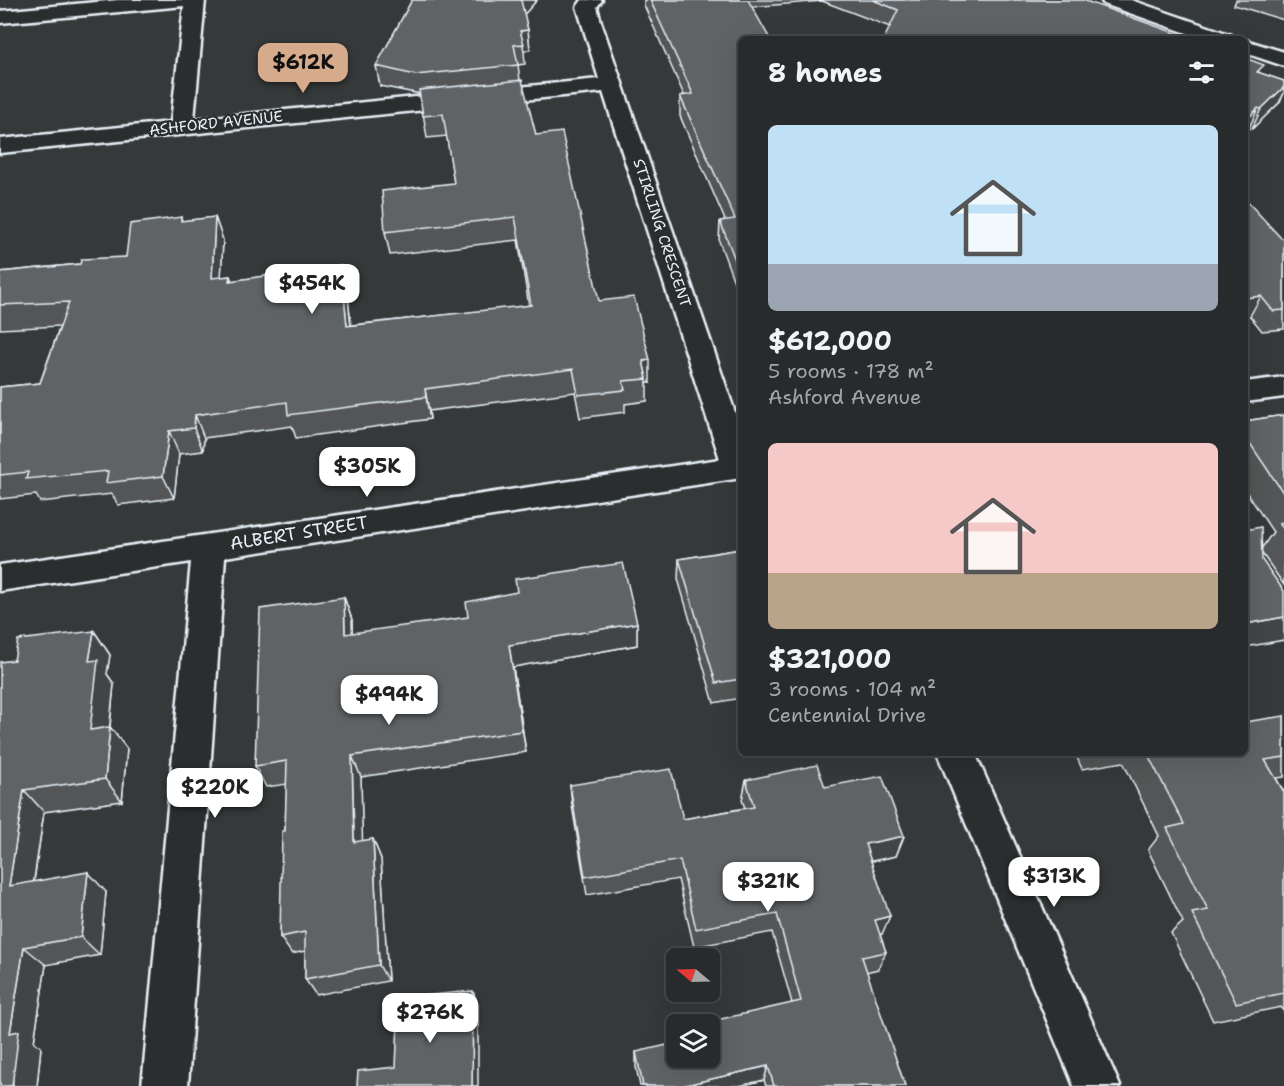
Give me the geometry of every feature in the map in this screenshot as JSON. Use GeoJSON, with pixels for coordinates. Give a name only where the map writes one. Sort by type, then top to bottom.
{"type":"FeatureCollection","features":[{"type":"Feature","properties":{"kind":"street"},"geometry":{"type":"LineString","coordinates":[[0,17],[184,0]]}},
{"type":"Feature","properties":{"kind":"street"},"geometry":{"type":"LineString","coordinates":[[182,126],[195,0]]}},
{"type":"Feature","properties":{"kind":"street","name":"STIRLING CRESCENT"},"geometry":{"type":"LineString","coordinates":[[592,0],[587,7],[738,461]]}},
{"type":"Feature","properties":{"kind":"street"},"geometry":{"type":"LineString","coordinates":[[1111,0],[1217,36]]}},
{"type":"Feature","properties":{"kind":"street"},"geometry":{"type":"LineString","coordinates":[[1248,47],[1284,59]]}},
{"type":"Feature","properties":{"kind":"street","name":"ASHFORD AVENUE"},"geometry":{"type":"LineString","coordinates":[[0,146],[612,84]]}},
{"type":"Feature","properties":{"kind":"street"},"geometry":{"type":"LineString","coordinates":[[1248,392],[1284,387]]}},
{"type":"Feature","properties":{"kind":"street","name":"ALBERT STREET"},"geometry":{"type":"LineString","coordinates":[[0,578],[738,467]]}},
{"type":"Feature","properties":{"kind":"street"},"geometry":{"type":"LineString","coordinates":[[165,1086],[209,547]]}},
{"type":"Feature","properties":{"kind":"street"},"geometry":{"type":"LineString","coordinates":[[957,756],[1097,1086]]}},
{"type":"Feature","properties":{"kind":"building"},"geometry":{"type":"Polygon","coordinates":[[[412,0],[521,0],[528,30],[520,31],[524,44],[514,45],[518,65],[415,75],[376,66],[412,0]]]}},
{"type":"Feature","properties":{"kind":"building"},"geometry":{"type":"Polygon","coordinates":[[[650,0],[748,0],[768,36],[738,36],[738,267],[720,221],[735,219],[680,96],[693,94],[650,0]]]}},
{"type":"Feature","properties":{"kind":"building"},"geometry":{"type":"Polygon","coordinates":[[[873,0],[1083,0],[1184,36],[885,36],[898,10],[873,0]]]}},
{"type":"Feature","properties":{"kind":"building"},"geometry":{"type":"Polygon","coordinates":[[[1248,59],[1264,65],[1257,72],[1284,81],[1284,87],[1261,109],[1258,108],[1248,118],[1248,59]]]}},
{"type":"Feature","properties":{"kind":"building"},"geometry":{"type":"Polygon","coordinates":[[[522,80],[536,135],[562,132],[599,301],[634,297],[650,360],[643,361],[647,379],[623,381],[625,390],[578,395],[573,369],[425,389],[426,397],[288,415],[287,402],[195,415],[194,428],[169,431],[163,476],[106,483],[108,471],[26,479],[28,472],[0,475],[0,387],[40,383],[69,302],[0,305],[0,272],[80,264],[82,259],[126,257],[130,224],[181,217],[181,221],[215,217],[212,278],[230,276],[229,281],[341,265],[347,326],[531,305],[515,217],[385,232],[382,191],[454,183],[443,114],[423,116],[419,90],[522,80]]]}},
{"type":"Feature","properties":{"kind":"building"},"geometry":{"type":"Polygon","coordinates":[[[1248,202],[1281,238],[1284,238],[1284,310],[1273,311],[1261,296],[1248,298],[1248,202]]]}},
{"type":"Feature","properties":{"kind":"building"},"geometry":{"type":"Polygon","coordinates":[[[1284,415],[1284,494],[1248,440],[1248,421],[1284,415]]]}},
{"type":"Feature","properties":{"kind":"building"},"geometry":{"type":"Polygon","coordinates":[[[1261,527],[1262,560],[1284,591],[1284,617],[1248,623],[1248,529],[1261,527]]]}},
{"type":"Feature","properties":{"kind":"building"},"geometry":{"type":"Polygon","coordinates":[[[738,549],[738,679],[716,683],[679,559],[738,549]]]}},
{"type":"Feature","properties":{"kind":"building"},"geometry":{"type":"Polygon","coordinates":[[[623,563],[637,623],[509,645],[522,731],[352,756],[354,842],[373,839],[379,965],[305,979],[305,932],[280,937],[282,831],[285,831],[287,761],[255,766],[260,609],[344,597],[345,634],[468,617],[466,602],[517,592],[515,579],[623,563]]]}},
{"type":"Feature","properties":{"kind":"building"},"geometry":{"type":"Polygon","coordinates":[[[94,631],[89,661],[98,660],[90,730],[110,727],[105,779],[24,790],[9,886],[88,872],[81,937],[24,947],[10,1033],[19,1031],[12,1086],[0,1086],[0,662],[14,660],[18,640],[94,631]]]}},
{"type":"Feature","properties":{"kind":"building"},"geometry":{"type":"Polygon","coordinates":[[[1284,716],[1284,757],[1265,760],[1284,792],[1284,993],[1236,1003],[1192,913],[1208,910],[1167,828],[1184,824],[1149,756],[1248,756],[1248,722],[1284,716]]]}},
{"type":"Feature","properties":{"kind":"building"},"geometry":{"type":"Polygon","coordinates":[[[817,765],[825,787],[882,776],[904,836],[865,844],[890,916],[875,920],[886,952],[862,957],[905,1086],[774,1086],[768,1066],[681,1086],[643,1086],[636,1052],[666,1045],[666,1068],[720,1068],[720,1019],[801,1001],[777,914],[696,929],[680,860],[585,877],[570,785],[671,769],[683,819],[754,807],[746,780],[817,765]]]}},
{"type":"Feature","properties":{"kind":"building"},"geometry":{"type":"Polygon","coordinates":[[[473,991],[472,1086],[357,1086],[358,1071],[396,1067],[399,998],[473,991]]]}}]}
